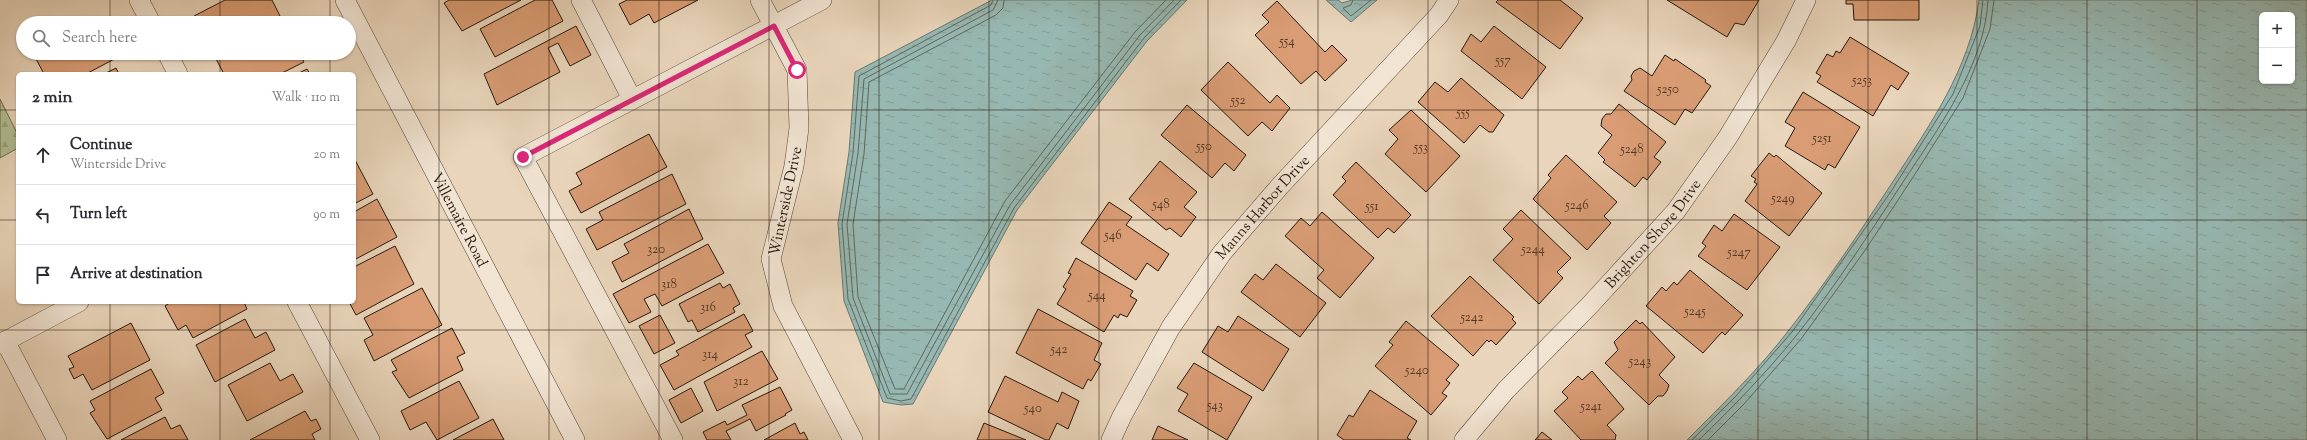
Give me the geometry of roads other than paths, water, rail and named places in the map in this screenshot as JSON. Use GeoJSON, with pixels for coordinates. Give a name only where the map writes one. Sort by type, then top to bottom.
{"type":"FeatureCollection","features":[{"type":"Feature","properties":{"kind":"street"},"geometry":{"type":"LineString","coordinates":[[139,0],[147,16]]}},
{"type":"Feature","properties":{"kind":"street","name":"Villemaire Road"},"geometry":{"type":"LineString","coordinates":[[345,0],[353,16]]}},
{"type":"Feature","properties":{"kind":"street"},"geometry":{"type":"LineString","coordinates":[[581,0],[632,100]]}},
{"type":"Feature","properties":{"kind":"street","name":"Winterside Drive"},"geometry":{"type":"LineString","coordinates":[[760,0],[797,70],[799,128],[794,166],[771,259],[783,306],[853,440]]}},
{"type":"Feature","properties":{"kind":"street"},"geometry":{"type":"LineString","coordinates":[[673,440],[523,157],[822,0]]}},
{"type":"Feature","properties":{"kind":"street","name":"Manns Harbor Drive"},"geometry":{"type":"LineString","coordinates":[[1111,440],[1122,416],[1171,327],[1222,253],[1280,186],[1438,15],[1449,0]]}},
{"type":"Feature","properties":{"kind":"street","name":"Brighton Shore Drive"},"geometry":{"type":"LineString","coordinates":[[1464,440],[1506,390],[1589,306],[1676,211],[1728,137],[1786,41],[1806,0]]}},
{"type":"Feature","properties":{"kind":"street","name":"Villemaire Road"},"geometry":{"type":"LineString","coordinates":[[356,21],[576,440]]}},
{"type":"Feature","properties":{"kind":"street"},"geometry":{"type":"LineString","coordinates":[[171,60],[177,72]]}},
{"type":"Feature","properties":{"kind":"street"},"geometry":{"type":"LineString","coordinates":[[57,440],[3,342],[76,304]]}},
{"type":"Feature","properties":{"kind":"street"},"geometry":{"type":"LineString","coordinates":[[298,304],[370,440]]}},
{"type":"Feature","properties":{"kind":"water"},"geometry":{"type":"Polygon","coordinates":[[[992,0],[1187,0],[1147,41],[1017,210],[913,404],[901,405],[883,402],[844,301],[838,223],[849,152],[855,72],[992,0]]]}},
{"type":"Feature","properties":{"kind":"water"},"geometry":{"type":"Polygon","coordinates":[[[1326,0],[1338,0],[1342,3],[1352,0],[1377,0],[1351,22],[1326,0]]]}},
{"type":"Feature","properties":{"kind":"water"},"geometry":{"type":"Polygon","coordinates":[[[1979,0],[2307,0],[2307,440],[1687,440],[1765,359],[1803,312],[1842,258],[1920,140],[1946,96],[1967,50],[1979,0]]]}}]}
